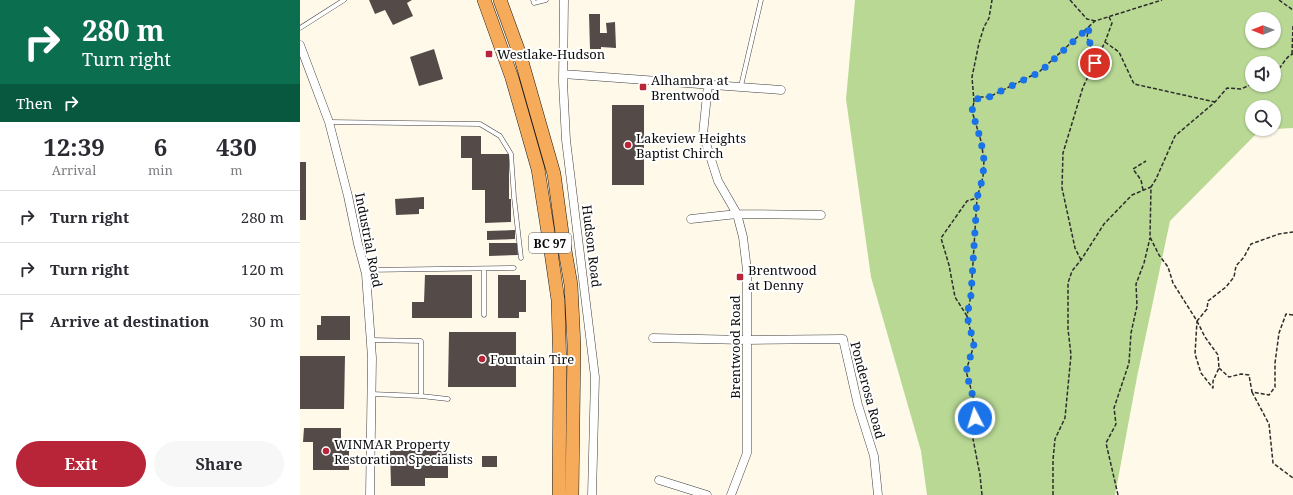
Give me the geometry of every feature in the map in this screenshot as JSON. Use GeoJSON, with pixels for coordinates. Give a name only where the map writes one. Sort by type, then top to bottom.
{"type":"FeatureCollection","features":[{"type":"Feature","properties":{"kind":"highway","name":"BC 97"},"geometry":{"type":"LineString","coordinates":[[484,0],[512,78],[538,169],[550,245],[558,300],[560,369],[559,495]]}},
{"type":"Feature","properties":{"kind":"highway","name":"BC 97"},"geometry":{"type":"LineString","coordinates":[[500,0],[520,54],[554,174],[571,285],[574,346],[572,495]]}},
{"type":"Feature","properties":{"kind":"street","name":"Hudson Road"},"geometry":{"type":"LineString","coordinates":[[564,0],[563,74],[566,140],[595,377],[592,495]]}},
{"type":"Feature","properties":{"kind":"street","name":"Industrial Road"},"geometry":{"type":"LineString","coordinates":[[300,45],[329,122],[365,270],[372,394],[370,495]]}},
{"type":"Feature","properties":{"kind":"street"},"geometry":{"type":"LineString","coordinates":[[563,74],[781,90]]}},
{"type":"Feature","properties":{"kind":"street","name":"Brentwood Road"},"geometry":{"type":"LineString","coordinates":[[708,85],[703,134],[718,181],[737,214],[743,237],[747,270],[747,453],[732,495]]}},
{"type":"Feature","properties":{"kind":"street"},"geometry":{"type":"LineString","coordinates":[[691,219],[737,214],[820,216]]}},
{"type":"Feature","properties":{"kind":"street"},"geometry":{"type":"LineString","coordinates":[[653,338],[746,340]]}},
{"type":"Feature","properties":{"kind":"street","name":"Ponderosa Road"},"geometry":{"type":"LineString","coordinates":[[746,340],[843,339],[858,405],[874,456],[878,495]]}},
{"type":"Feature","properties":{"kind":"street"},"geometry":{"type":"LineString","coordinates":[[659,480],[707,495]]}},
{"type":"Feature","properties":{"kind":"lane"},"geometry":{"type":"LineString","coordinates":[[300,28],[344,0]]}},
{"type":"Feature","properties":{"kind":"lane"},"geometry":{"type":"LineString","coordinates":[[532,0],[534,3],[546,0]]}},
{"type":"Feature","properties":{"kind":"lane"},"geometry":{"type":"LineString","coordinates":[[741,86],[761,0]]}},
{"type":"Feature","properties":{"kind":"lane"},"geometry":{"type":"LineString","coordinates":[[329,122],[480,124],[500,136],[511,154],[514,197],[522,258]]}},
{"type":"Feature","properties":{"kind":"lane"},"geometry":{"type":"LineString","coordinates":[[365,270],[514,268]]}},
{"type":"Feature","properties":{"kind":"lane"},"geometry":{"type":"LineString","coordinates":[[484,269],[484,315]]}},
{"type":"Feature","properties":{"kind":"lane"},"geometry":{"type":"LineString","coordinates":[[370,340],[421,341],[421,396]]}},
{"type":"Feature","properties":{"kind":"lane"},"geometry":{"type":"LineString","coordinates":[[372,394],[421,396],[448,399]]}},
{"type":"Feature","properties":{"kind":"path"},"geometry":{"type":"LineString","coordinates":[[967,316],[971,295],[977,198],[983,177],[984,160],[981,141],[972,111],[974,102],[972,77],[979,43],[984,27],[989,18],[992,0]]}},
{"type":"Feature","properties":{"kind":"path"},"geometry":{"type":"LineString","coordinates":[[1070,0],[1087,19],[1096,21]]}},
{"type":"Feature","properties":{"kind":"path"},"geometry":{"type":"LineString","coordinates":[[974,102],[980,97],[989,97],[1040,72],[1096,21],[1162,0]]}},
{"type":"Feature","properties":{"kind":"path"},"geometry":{"type":"LineString","coordinates":[[1279,0],[1293,10]]}},
{"type":"Feature","properties":{"kind":"path"},"geometry":{"type":"LineString","coordinates":[[1081,260],[1075,248],[1062,188],[1063,153],[1083,86],[1105,42],[1112,23],[1109,17]]}},
{"type":"Feature","properties":{"kind":"path"},"geometry":{"type":"LineString","coordinates":[[1281,67],[1285,60],[1293,53],[1293,25]]}},
{"type":"Feature","properties":{"kind":"path"},"geometry":{"type":"LineString","coordinates":[[1089,27],[1088,37],[1095,63]]}},
{"type":"Feature","properties":{"kind":"path"},"geometry":{"type":"LineString","coordinates":[[1105,42],[1120,52],[1134,84],[1215,102]]}},
{"type":"Feature","properties":{"kind":"path"},"geometry":{"type":"LineString","coordinates":[[1118,495],[1106,443],[1116,424],[1114,408],[1129,363],[1131,333],[1136,306],[1136,284],[1144,263],[1150,237],[1151,187],[1175,136],[1215,102],[1227,88],[1241,89],[1245,87]]}},
{"type":"Feature","properties":{"kind":"path"},"geometry":{"type":"LineString","coordinates":[[1143,190],[1141,180],[1133,169],[1146,160]]}},
{"type":"Feature","properties":{"kind":"path"},"geometry":{"type":"LineString","coordinates":[[1053,495],[1052,460],[1055,439],[1065,418],[1072,355],[1068,329],[1068,283],[1072,271],[1081,260],[1104,224],[1132,196],[1151,187]]}},
{"type":"Feature","properties":{"kind":"path"},"geometry":{"type":"LineString","coordinates":[[977,198],[967,201],[941,238],[949,265],[955,297],[967,316],[974,344],[966,372],[976,407],[973,439],[982,495]]}},
{"type":"Feature","properties":{"kind":"path"},"geometry":{"type":"LineString","coordinates":[[1150,237],[1159,255],[1168,267],[1173,283],[1197,321],[1205,337],[1218,355],[1219,368],[1213,381],[1213,388],[1201,373],[1195,354],[1197,321],[1207,309],[1208,301],[1226,287],[1234,277],[1236,266],[1252,244],[1279,234],[1293,232]]}},
{"type":"Feature","properties":{"kind":"path"},"geometry":{"type":"LineString","coordinates":[[1252,392],[1269,395],[1275,387],[1275,363],[1280,333],[1286,314],[1293,315]]}},
{"type":"Feature","properties":{"kind":"path"},"geometry":{"type":"LineString","coordinates":[[1219,368],[1229,377],[1240,374],[1249,375],[1252,392],[1268,424],[1273,463],[1293,478]]}},
{"type":"Feature","properties":{"kind":"green space"},"geometry":{"type":"Polygon","coordinates":[[[855,0],[1293,0],[1293,128],[1281,129],[1281,100],[1245,100],[1245,136],[1254,136],[1170,221],[1137,377],[1115,495],[927,495],[921,451],[871,277],[846,99],[855,0]]]}},
{"type":"Feature","properties":{"kind":"building"},"geometry":{"type":"Polygon","coordinates":[[[369,0],[412,0],[407,3],[413,16],[393,25],[385,10],[375,14],[369,0]]]}},
{"type":"Feature","properties":{"kind":"building"},"geometry":{"type":"Polygon","coordinates":[[[589,14],[600,14],[600,33],[607,33],[606,23],[615,22],[616,48],[601,47],[601,49],[590,49],[589,14]]]}},
{"type":"Feature","properties":{"kind":"building"},"geometry":{"type":"Polygon","coordinates":[[[434,49],[443,79],[419,86],[410,57],[434,49]]]}},
{"type":"Feature","properties":{"kind":"building","name":"Lakeview Heights Baptist Chirch"},"geometry":{"type":"Polygon","coordinates":[[[612,105],[644,105],[644,185],[612,185],[612,105]]]}},
{"type":"Feature","properties":{"kind":"building"},"geometry":{"type":"Polygon","coordinates":[[[461,136],[481,136],[481,154],[509,154],[509,199],[511,199],[511,222],[485,223],[485,190],[472,190],[472,158],[461,158],[461,136]]]}},
{"type":"Feature","properties":{"kind":"building"},"geometry":{"type":"Polygon","coordinates":[[[300,162],[306,162],[306,220],[300,220],[300,162]]]}},
{"type":"Feature","properties":{"kind":"building"},"geometry":{"type":"Polygon","coordinates":[[[424,197],[424,209],[419,209],[419,214],[396,215],[395,199],[424,197]]]}},
{"type":"Feature","properties":{"kind":"building"},"geometry":{"type":"Polygon","coordinates":[[[515,230],[515,239],[487,240],[487,231],[515,230]]]}},
{"type":"Feature","properties":{"kind":"building"},"geometry":{"type":"Polygon","coordinates":[[[489,243],[517,243],[518,255],[489,256],[489,243]]]}},
{"type":"Feature","properties":{"kind":"building"},"geometry":{"type":"Polygon","coordinates":[[[425,275],[472,275],[472,318],[412,318],[412,302],[424,302],[425,275]]]}},
{"type":"Feature","properties":{"kind":"building"},"geometry":{"type":"Polygon","coordinates":[[[498,275],[520,275],[520,280],[526,280],[526,312],[519,312],[519,318],[498,318],[498,275]]]}},
{"type":"Feature","properties":{"kind":"building"},"geometry":{"type":"Polygon","coordinates":[[[321,316],[350,316],[350,340],[317,340],[317,325],[321,325],[321,316]]]}},
{"type":"Feature","properties":{"kind":"building","name":"Fountain Tire"},"geometry":{"type":"Polygon","coordinates":[[[449,332],[516,332],[516,387],[448,387],[449,332]]]}},
{"type":"Feature","properties":{"kind":"building"},"geometry":{"type":"Polygon","coordinates":[[[300,356],[345,356],[344,409],[300,409],[300,356]]]}},
{"type":"Feature","properties":{"kind":"building"},"geometry":{"type":"Polygon","coordinates":[[[304,428],[341,428],[341,441],[349,441],[349,470],[313,470],[313,442],[303,442],[304,428]]]}},
{"type":"Feature","properties":{"kind":"building"},"geometry":{"type":"Polygon","coordinates":[[[390,450],[448,450],[448,478],[425,478],[425,486],[391,486],[390,450]]]}},
{"type":"Feature","properties":{"kind":"building"},"geometry":{"type":"Polygon","coordinates":[[[482,456],[497,456],[497,467],[482,467],[482,456]]]}},
{"type":"Feature","properties":{"kind":"place","name":"Westlake-Hudson"},"geometry":{"type":"Point","coordinates":[489,54]}},
{"type":"Feature","properties":{"kind":"place","name":"Alhambra at Brentwood"},"geometry":{"type":"Point","coordinates":[643,87]}},
{"type":"Feature","properties":{"kind":"place","name":"Lakeview Heights Baptist Chirch"},"geometry":{"type":"Point","coordinates":[628,145]}},
{"type":"Feature","properties":{"kind":"place","name":"Brentwood at Denny"},"geometry":{"type":"Point","coordinates":[740,277]}},
{"type":"Feature","properties":{"kind":"place","name":"Fountain Tire"},"geometry":{"type":"Point","coordinates":[482,359]}},
{"type":"Feature","properties":{"kind":"place","name":"WINMAR Property Restoration Specialists"},"geometry":{"type":"Point","coordinates":[326,451]}},
{"type":"Feature","properties":{"kind":"route"},"geometry":{"type":"LineString","coordinates":[[975,418],[976,407],[966,372],[974,344],[967,316],[971,295],[977,198],[983,177],[984,160],[981,141],[972,111],[974,102],[980,97],[989,97],[1040,72],[1089,27],[1088,37],[1095,63]]}}]}
